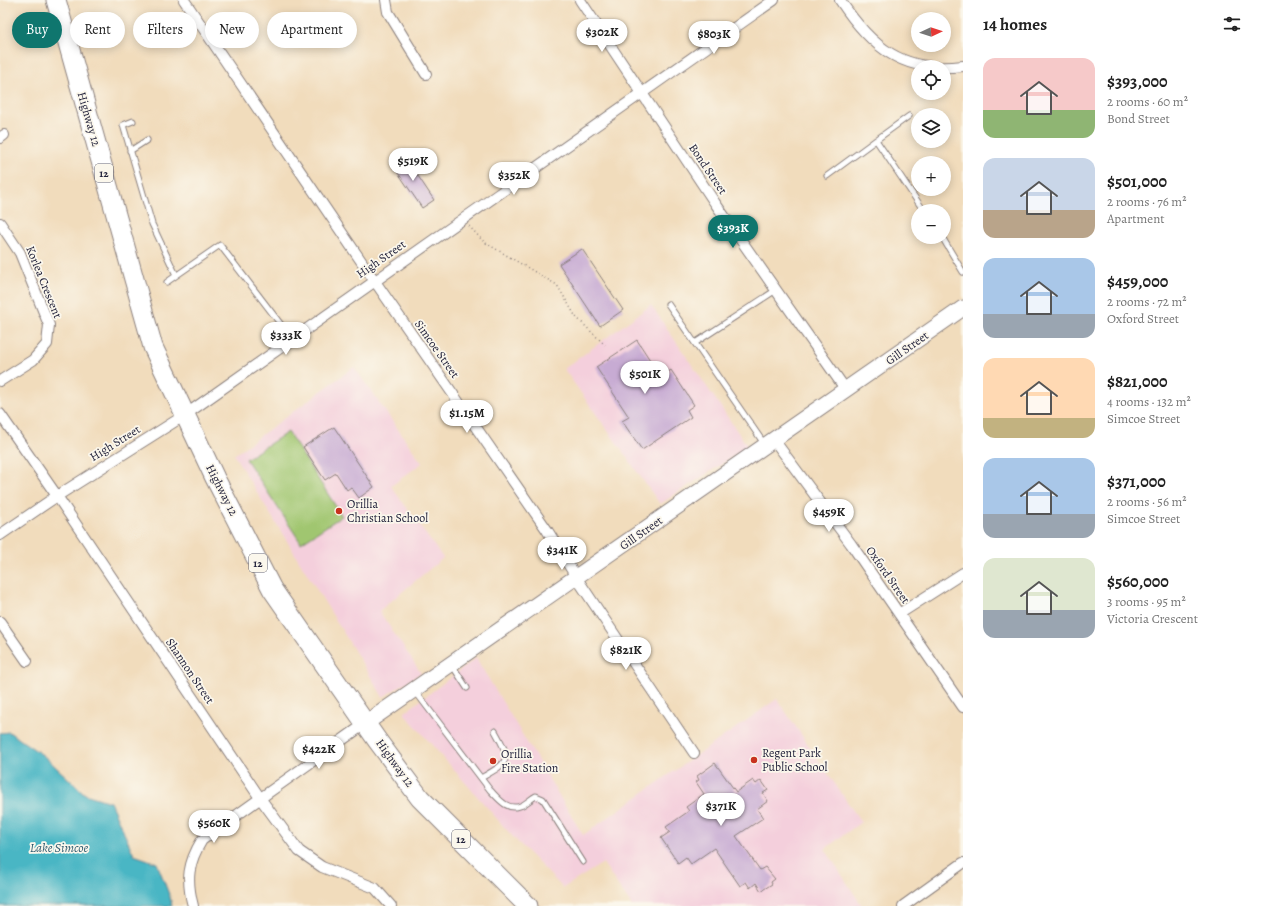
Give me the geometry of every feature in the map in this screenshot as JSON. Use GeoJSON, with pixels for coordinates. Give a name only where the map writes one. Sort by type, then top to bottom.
{"type":"FeatureCollection","features":[{"type":"Feature","properties":{"kind":"highway","name":"Highway 12"},"geometry":{"type":"LineString","coordinates":[[56,0],[153,347],[185,415],[272,589],[420,798],[528,906]]}},
{"type":"Feature","properties":{"kind":"main road","name":"Gill Street"},"geometry":{"type":"LineString","coordinates":[[366,723],[963,308]]}},
{"type":"Feature","properties":{"kind":"street","name":"Simcoe Street"},"geometry":{"type":"LineString","coordinates":[[184,0],[374,280],[547,530],[576,577],[694,753]]}},
{"type":"Feature","properties":{"kind":"street"},"geometry":{"type":"LineString","coordinates":[[386,0],[388,12],[426,74]]}},
{"type":"Feature","properties":{"kind":"street","name":"Bond Street"},"geometry":{"type":"LineString","coordinates":[[580,0],[715,203],[846,390]]}},
{"type":"Feature","properties":{"kind":"street","name":"High Street"},"geometry":{"type":"LineString","coordinates":[[0,535],[57,496],[185,415],[374,280],[774,0]]}},
{"type":"Feature","properties":{"kind":"street"},"geometry":{"type":"LineString","coordinates":[[840,0],[870,41],[897,58],[928,66],[963,66]]}},
{"type":"Feature","properties":{"kind":"street","name":"Korlea Crescent"},"geometry":{"type":"LineString","coordinates":[[0,223],[20,253],[49,325],[47,344],[33,360],[0,381]]}},
{"type":"Feature","properties":{"kind":"street","name":"Shannon Street"},"geometry":{"type":"LineString","coordinates":[[0,414],[57,496],[260,798],[299,851],[322,868],[375,888],[391,906]]}},
{"type":"Feature","properties":{"kind":"street","name":"Oxford Street"},"geometry":{"type":"LineString","coordinates":[[770,443],[851,544],[963,707]]}},
{"type":"Feature","properties":{"kind":"street"},"geometry":{"type":"LineString","coordinates":[[899,614],[963,573]]}},
{"type":"Feature","properties":{"kind":"street"},"geometry":{"type":"LineString","coordinates":[[0,622],[26,661]]}},
{"type":"Feature","properties":{"kind":"street","name":"Gill Street"},"geometry":{"type":"LineString","coordinates":[[193,906],[188,876],[194,853],[202,840],[366,723]]}},
{"type":"Feature","properties":{"kind":"street"},"geometry":{"type":"LineString","coordinates":[[903,906],[963,863]]}},
{"type":"Feature","properties":{"kind":"lane"},"geometry":{"type":"LineString","coordinates":[[827,176],[909,116]]}},
{"type":"Feature","properties":{"kind":"lane"},"geometry":{"type":"LineString","coordinates":[[133,121],[122,125],[152,224],[176,275]]}},
{"type":"Feature","properties":{"kind":"lane"},"geometry":{"type":"LineString","coordinates":[[130,151],[146,140]]}},
{"type":"Feature","properties":{"kind":"lane"},"geometry":{"type":"LineString","coordinates":[[876,140],[919,204]]}},
{"type":"Feature","properties":{"kind":"lane"},"geometry":{"type":"LineString","coordinates":[[946,244],[963,272]]}},
{"type":"Feature","properties":{"kind":"lane"},"geometry":{"type":"LineString","coordinates":[[167,282],[220,245],[292,339]]}},
{"type":"Feature","properties":{"kind":"lane"},"geometry":{"type":"LineString","coordinates":[[695,343],[776,290]]}},
{"type":"Feature","properties":{"kind":"lane"},"geometry":{"type":"LineString","coordinates":[[668,304],[695,343],[770,443]]}},
{"type":"Feature","properties":{"kind":"lane"},"geometry":{"type":"LineString","coordinates":[[452,664],[468,688]]}},
{"type":"Feature","properties":{"kind":"lane"},"geometry":{"type":"LineString","coordinates":[[414,690],[481,778],[505,805],[514,808],[521,806],[536,796],[543,799],[583,862]]}},
{"type":"Feature","properties":{"kind":"lane"},"geometry":{"type":"LineString","coordinates":[[481,778],[503,765],[506,758],[506,749],[495,731]]}},
{"type":"Feature","properties":{"kind":"path"},"geometry":{"type":"LineString","coordinates":[[463,218],[484,242],[557,285],[576,317],[605,345]]}},
{"type":"Feature","properties":{"kind":"shaded area"},"geometry":{"type":"Polygon","coordinates":[[[651,305],[748,447],[660,504],[564,369],[651,305]]]}},
{"type":"Feature","properties":{"kind":"shaded area","name":"Orillia Christian School"},"geometry":{"type":"Polygon","coordinates":[[[354,367],[422,463],[391,486],[443,558],[379,611],[421,673],[383,697],[234,455],[354,367]]]}},
{"type":"Feature","properties":{"kind":"shaded area","name":"Regent Park Public School"},"geometry":{"type":"Polygon","coordinates":[[[476,658],[583,835],[777,699],[861,822],[825,849],[862,906],[632,906],[603,863],[563,888],[513,837],[404,713],[476,658]]]}},
{"type":"Feature","properties":{"kind":"green space"},"geometry":{"type":"Polygon","coordinates":[[[288,432],[342,516],[301,543],[246,459],[288,432]]]}},
{"type":"Feature","properties":{"kind":"water","name":"Lake Simcoe"},"geometry":{"type":"Polygon","coordinates":[[[9,732],[44,756],[85,794],[110,802],[134,855],[157,863],[172,906],[0,906],[0,733],[9,732]]]}},
{"type":"Feature","properties":{"kind":"building"},"geometry":{"type":"Polygon","coordinates":[[[404,155],[434,200],[422,208],[392,164],[404,155]]]}},
{"type":"Feature","properties":{"kind":"building"},"geometry":{"type":"Polygon","coordinates":[[[582,249],[623,310],[600,326],[559,264],[582,249]]]}},
{"type":"Feature","properties":{"kind":"building"},"geometry":{"type":"Polygon","coordinates":[[[637,340],[661,377],[671,370],[694,405],[687,410],[691,417],[642,450],[622,421],[629,417],[596,367],[637,340]]]}},
{"type":"Feature","properties":{"kind":"building"},"geometry":{"type":"Polygon","coordinates":[[[334,427],[374,487],[359,498],[351,487],[347,490],[336,473],[325,480],[303,447],[334,427]]]}},
{"type":"Feature","properties":{"kind":"building"},"geometry":{"type":"Polygon","coordinates":[[[715,763],[736,792],[753,780],[756,784],[761,780],[768,790],[763,793],[768,801],[757,809],[763,818],[736,836],[760,870],[765,867],[775,879],[771,882],[772,884],[761,891],[756,883],[750,888],[746,882],[740,886],[714,848],[691,864],[686,857],[678,863],[661,838],[670,832],[666,827],[689,811],[686,807],[704,794],[696,782],[699,780],[697,776],[715,763]]]}},
{"type":"Feature","properties":{"kind":"place","name":"Orillia Christian School"},"geometry":{"type":"Point","coordinates":[339,511]}},
{"type":"Feature","properties":{"kind":"place","name":"Regent Park Public School"},"geometry":{"type":"Point","coordinates":[754,760]}},
{"type":"Feature","properties":{"kind":"place","name":"Orillia Fire Station"},"geometry":{"type":"Point","coordinates":[493,761]}}]}
